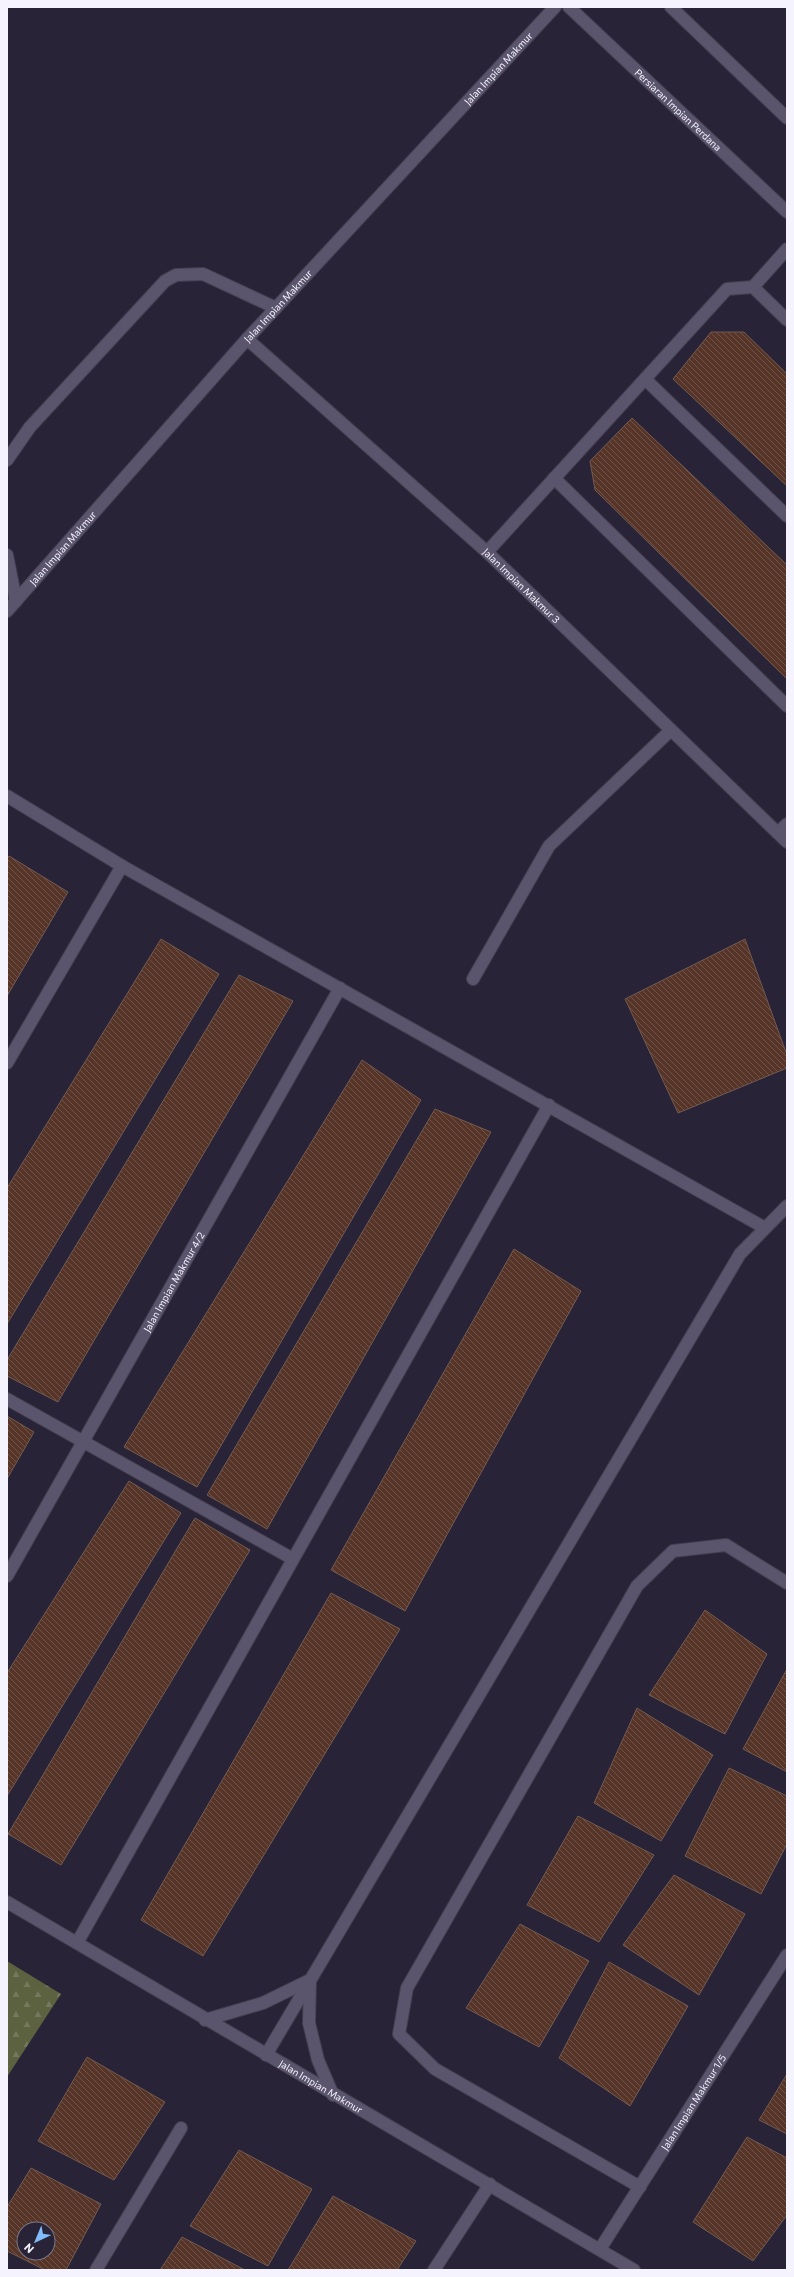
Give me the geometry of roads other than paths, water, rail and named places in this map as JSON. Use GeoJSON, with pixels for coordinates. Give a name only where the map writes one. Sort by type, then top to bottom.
{"type":"FeatureCollection","features":[{"type":"Feature","properties":{"kind":"street","name":"Jalan Impian Makmur"},"geometry":{"type":"LineString","coordinates":[[7,611],[247,338],[556,7]]}},
{"type":"Feature","properties":{"kind":"street","name":"Persiaran Impian Perdana"},"geometry":{"type":"LineString","coordinates":[[569,7],[787,212]]}},
{"type":"Feature","properties":{"kind":"street"},"geometry":{"type":"LineString","coordinates":[[671,7],[787,118]]}},
{"type":"Feature","properties":{"kind":"street"},"geometry":{"type":"LineString","coordinates":[[487,552],[727,289],[752,287],[787,249]]}},
{"type":"Feature","properties":{"kind":"street"},"geometry":{"type":"LineString","coordinates":[[7,460],[30,427],[165,281],[176,275],[203,274],[276,308]]}},
{"type":"Feature","properties":{"kind":"street"},"geometry":{"type":"LineString","coordinates":[[752,287],[787,320]]}},
{"type":"Feature","properties":{"kind":"street","name":"Jalan Impian Makmur 3"},"geometry":{"type":"LineString","coordinates":[[247,338],[487,552],[783,837]]}},
{"type":"Feature","properties":{"kind":"street"},"geometry":{"type":"LineString","coordinates":[[645,379],[787,516]]}},
{"type":"Feature","properties":{"kind":"street"},"geometry":{"type":"LineString","coordinates":[[554,478],[787,706]]}},
{"type":"Feature","properties":{"kind":"street"},"geometry":{"type":"LineString","coordinates":[[7,555],[16,601]]}},
{"type":"Feature","properties":{"kind":"street"},"geometry":{"type":"LineString","coordinates":[[473,979],[549,846],[671,730]]}},
{"type":"Feature","properties":{"kind":"street"},"geometry":{"type":"LineString","coordinates":[[7,796],[122,866],[549,1105],[765,1228]]}},
{"type":"Feature","properties":{"kind":"street"},"geometry":{"type":"LineString","coordinates":[[783,837],[787,824]]}},
{"type":"Feature","properties":{"kind":"street"},"geometry":{"type":"LineString","coordinates":[[7,1063],[122,866]]}},
{"type":"Feature","properties":{"kind":"street","name":"Jalan Impian Makmur 4/2"},"geometry":{"type":"LineString","coordinates":[[7,1576],[340,988]]}},
{"type":"Feature","properties":{"kind":"street"},"geometry":{"type":"LineString","coordinates":[[77,1943],[549,1105]]}},
{"type":"Feature","properties":{"kind":"street"},"geometry":{"type":"LineString","coordinates":[[266,2055],[740,1254],[787,1206]]}},
{"type":"Feature","properties":{"kind":"street"},"geometry":{"type":"LineString","coordinates":[[7,1399],[293,1560]]}},
{"type":"Feature","properties":{"kind":"street"},"geometry":{"type":"LineString","coordinates":[[640,2187],[434,2069],[399,2034],[407,1988],[637,1586],[673,1551],[726,1545],[787,1583]]}},
{"type":"Feature","properties":{"kind":"street","name":"Jalan Impian Makmur"},"geometry":{"type":"LineString","coordinates":[[7,1902],[205,2020],[490,2184],[634,2270]]}},
{"type":"Feature","properties":{"kind":"street","name":"Jalan Impian Makmur 1/5"},"geometry":{"type":"LineString","coordinates":[[600,2250],[787,1955]]}},
{"type":"Feature","properties":{"kind":"street"},"geometry":{"type":"LineString","coordinates":[[205,2020],[263,2002],[310,1980]]}},
{"type":"Feature","properties":{"kind":"street"},"geometry":{"type":"LineString","coordinates":[[310,1980],[309,2023],[318,2060],[333,2095]]}},
{"type":"Feature","properties":{"kind":"street"},"geometry":{"type":"LineString","coordinates":[[96,2270],[181,2128]]}},
{"type":"Feature","properties":{"kind":"street"},"geometry":{"type":"LineString","coordinates":[[434,2270],[490,2184]]}}]}
